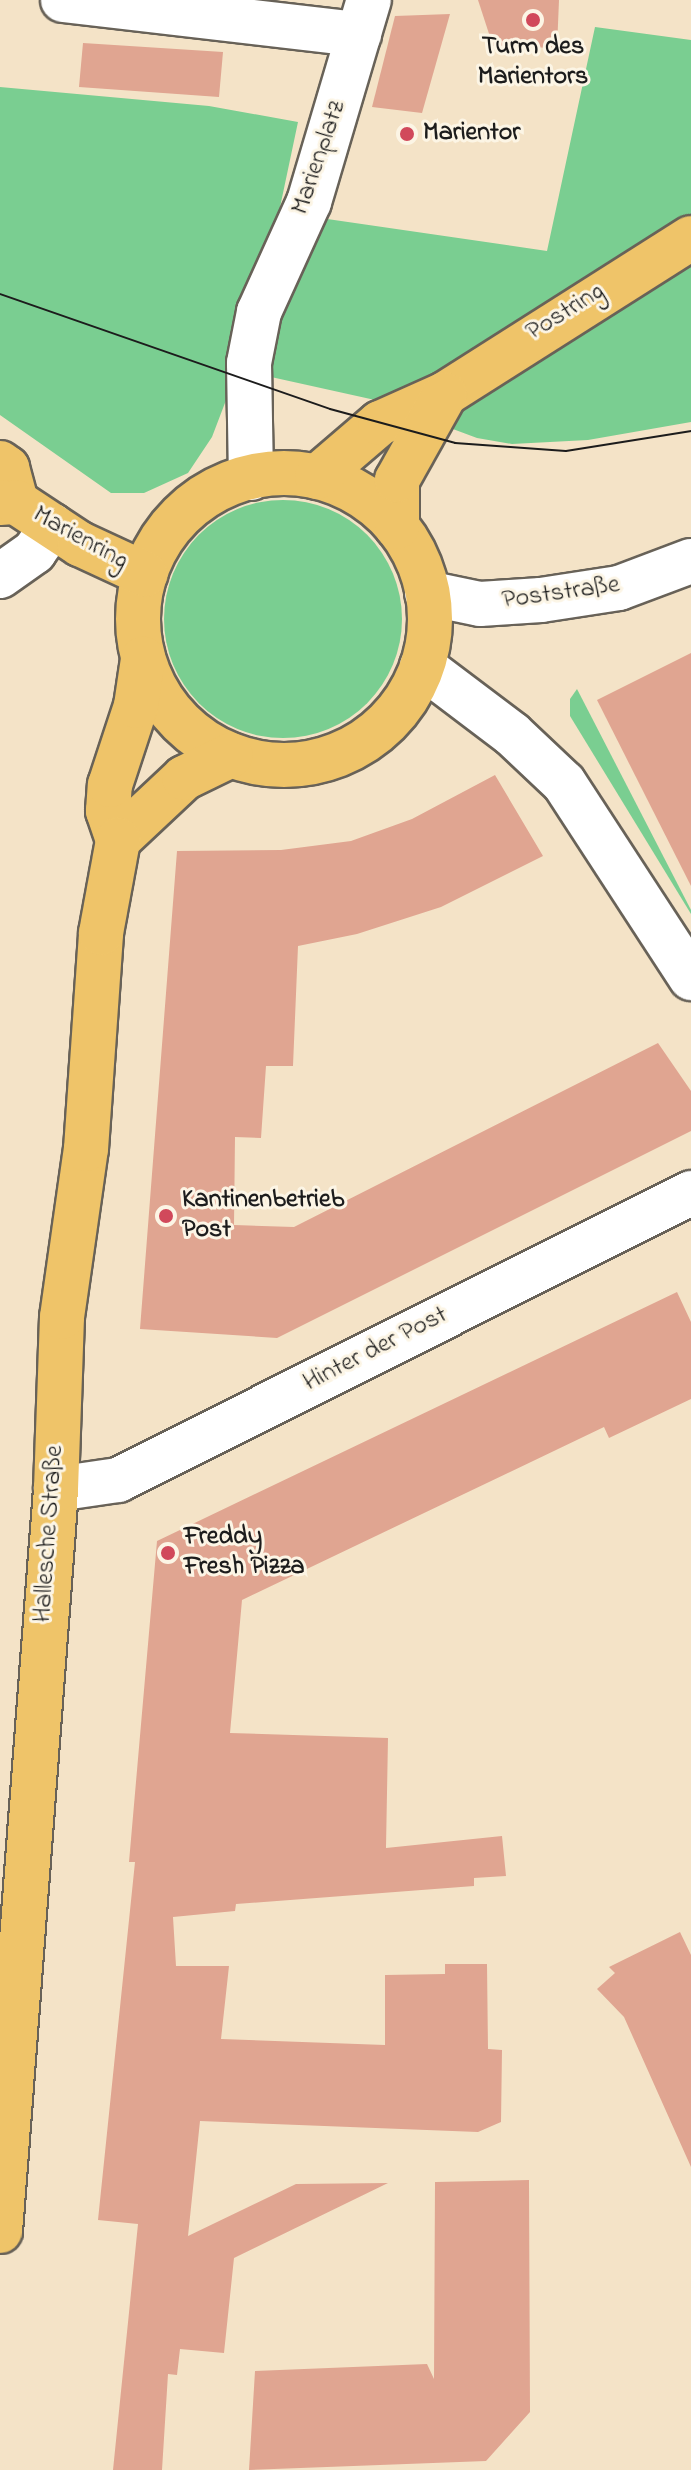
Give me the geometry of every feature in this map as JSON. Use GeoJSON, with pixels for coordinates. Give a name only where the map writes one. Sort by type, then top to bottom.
{"type":"FeatureCollection","features":[{"type":"Feature","properties":{"kind":"main road","name":"Postring"},"geometry":{"type":"LineString","coordinates":[[317,477],[380,423],[445,394],[691,238]]}},
{"type":"Feature","properties":{"kind":"main road","name":"Postring"},"geometry":{"type":"LineString","coordinates":[[397,527],[397,480],[445,394]]}},
{"type":"Feature","properties":{"kind":"main road"},"geometry":{"type":"LineString","coordinates":[[143,659],[171,712],[192,733],[231,755],[286,765],[341,754],[396,712],[422,666],[430,621],[427,593],[413,552],[397,527],[361,495],[317,477],[251,478],[217,490],[188,509],[163,538],[145,574],[138,614],[143,659],[136,706],[110,785],[108,811],[118,840],[184,778],[231,755]]}},
{"type":"Feature","properties":{"kind":"main road","name":"Marienring"},"geometry":{"type":"LineString","coordinates":[[5,489],[52,526],[145,574]]}},
{"type":"Feature","properties":{"kind":"main road","name":"Hallesche Straße"},"geometry":{"type":"LineString","coordinates":[[0,2231],[56,1489],[62,1317],[86,1149],[101,933],[118,840]]}},
{"type":"Feature","properties":{"kind":"street"},"geometry":{"type":"LineString","coordinates":[[63,0],[364,17]]}},
{"type":"Feature","properties":{"kind":"street","name":"Marienplatz"},"geometry":{"type":"LineString","coordinates":[[251,478],[255,326],[309,202],[364,17]]}},
{"type":"Feature","properties":{"kind":"street"},"geometry":{"type":"LineString","coordinates":[[0,576],[34,552],[52,526]]}},
{"type":"Feature","properties":{"kind":"street","name":"Poststraße"},"geometry":{"type":"LineString","coordinates":[[427,593],[491,604],[619,588],[691,561]]}},
{"type":"Feature","properties":{"kind":"street"},"geometry":{"type":"LineString","coordinates":[[422,666],[553,771],[601,834],[691,978]]}},
{"type":"Feature","properties":{"kind":"street","name":"Hinter der Post"},"geometry":{"type":"LineString","coordinates":[[56,1489],[118,1480],[691,1193]]}},
{"type":"Feature","properties":{"kind":"green space"},"geometry":{"type":"Polygon","coordinates":[[[595,27],[691,40],[691,422],[588,440],[512,444],[477,438],[375,400],[262,375],[228,395],[212,437],[188,473],[144,493],[111,493],[0,415],[0,87],[209,106],[298,122],[279,212],[547,251],[595,27]]]}},
{"type":"Feature","properties":{"kind":"green space"},"geometry":{"type":"Polygon","coordinates":[[[283,500],[328,509],[349,520],[367,535],[382,553],[393,574],[402,619],[393,664],[382,685],[367,703],[349,718],[328,729],[283,738],[238,729],[217,718],[199,703],[184,685],[173,664],[164,619],[173,574],[184,553],[199,535],[217,520],[238,509],[283,500]]]}},
{"type":"Feature","properties":{"kind":"green space"},"geometry":{"type":"Polygon","coordinates":[[[577,689],[691,914],[570,716],[570,699],[577,689]]]}},
{"type":"Feature","properties":{"kind":"building"},"geometry":{"type":"Polygon","coordinates":[[[478,0],[559,0],[557,48],[493,46],[478,0]]]}},
{"type":"Feature","properties":{"kind":"building"},"geometry":{"type":"Polygon","coordinates":[[[450,14],[422,113],[372,107],[395,16],[450,14]]]}},
{"type":"Feature","properties":{"kind":"building"},"geometry":{"type":"Polygon","coordinates":[[[83,43],[223,52],[219,97],[79,87],[83,43]]]}},
{"type":"Feature","properties":{"kind":"building"},"geometry":{"type":"Polygon","coordinates":[[[691,653],[691,886],[597,700],[691,653]]]}},
{"type":"Feature","properties":{"kind":"building"},"geometry":{"type":"Polygon","coordinates":[[[495,775],[543,856],[441,907],[357,934],[298,946],[293,1066],[266,1066],[261,1138],[235,1137],[234,1225],[294,1227],[658,1043],[691,1091],[691,1131],[277,1338],[140,1329],[177,851],[281,850],[351,841],[412,819],[495,775]]]}},
{"type":"Feature","properties":{"kind":"building"},"geometry":{"type":"Polygon","coordinates":[[[677,1292],[691,1322],[691,1399],[609,1438],[604,1427],[242,1600],[230,1733],[388,1738],[386,1848],[502,1836],[506,1876],[474,1878],[474,1886],[236,1904],[235,1911],[173,1917],[176,1966],[229,1966],[221,2039],[385,2045],[385,1975],[445,1974],[445,1964],[487,1964],[488,2049],[502,2050],[501,2122],[478,2132],[200,2121],[188,2236],[296,2184],[388,2183],[234,2258],[224,2353],[180,2349],[177,2375],[168,2374],[162,2470],[113,2470],[138,2224],[98,2220],[135,1862],[129,1862],[157,1541],[677,1292]]]}},
{"type":"Feature","properties":{"kind":"building"},"geometry":{"type":"Polygon","coordinates":[[[680,1932],[691,1955],[691,2167],[624,2017],[597,1989],[615,1973],[609,1967],[680,1932]]]}},
{"type":"Feature","properties":{"kind":"building"},"geometry":{"type":"Polygon","coordinates":[[[529,2180],[530,2412],[486,2461],[249,2470],[255,2371],[427,2364],[434,2379],[435,2182],[529,2180]]]}},
{"type":"Feature","properties":{"kind":"tram line"},"geometry":{"type":"LineString","coordinates":[[0,294],[330,409],[455,443],[566,451],[691,431]]}},
{"type":"Feature","properties":{"kind":"place","name":"Turm des Marientors"},"geometry":{"type":"Point","coordinates":[533,20]}},
{"type":"Feature","properties":{"kind":"place","name":"Marientor"},"geometry":{"type":"Point","coordinates":[407,134]}},
{"type":"Feature","properties":{"kind":"place","name":"Kantinenbetrieb Post"},"geometry":{"type":"Point","coordinates":[166,1216]}},
{"type":"Feature","properties":{"kind":"place","name":"Freddy Fresh Pizza"},"geometry":{"type":"Point","coordinates":[168,1553]}}]}
